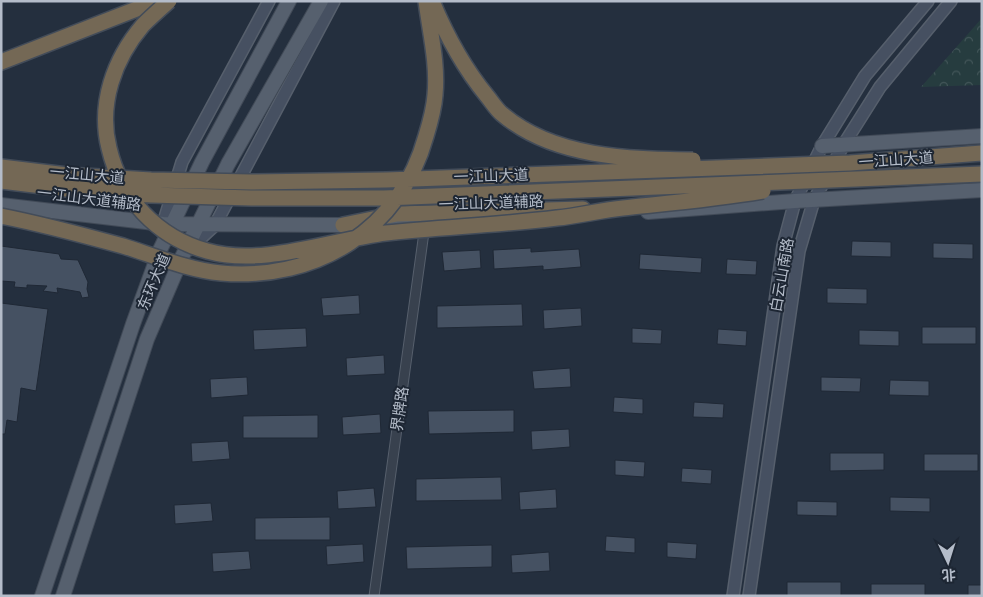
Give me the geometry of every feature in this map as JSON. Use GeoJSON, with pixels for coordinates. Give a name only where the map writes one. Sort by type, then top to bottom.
{"type":"FeatureCollection","features":[{"type":"Feature","properties":{"kind":"highway"},"geometry":{"type":"LineString","coordinates":[[1,62],[157,1]]}},
{"type":"Feature","properties":{"kind":"highway"},"geometry":{"type":"LineString","coordinates":[[169,1],[143,25],[117,64],[110,82],[106,134],[113,164],[130,198],[154,224],[180,241],[216,253],[238,256],[268,254],[385,234],[558,218],[619,208]]}},
{"type":"Feature","properties":{"kind":"highway"},"geometry":{"type":"LineString","coordinates":[[1,216],[50,227],[220,273],[259,274],[282,271],[311,262],[338,250],[367,230],[393,205],[420,156],[432,115],[435,96],[435,66],[426,1]]}},
{"type":"Feature","properties":{"kind":"highway"},"geometry":{"type":"LineString","coordinates":[[432,1],[453,44],[490,100],[506,117],[519,127],[542,139],[573,149],[634,159],[850,163]]}},
{"type":"Feature","properties":{"kind":"highway","name":"一江山大道"},"geometry":{"type":"LineString","coordinates":[[1,167],[67,175],[151,180],[250,182],[415,179],[850,163],[982,153]]}},
{"type":"Feature","properties":{"kind":"highway","name":"一江山大道"},"geometry":{"type":"LineString","coordinates":[[1,181],[67,189],[151,195],[251,198],[384,198],[982,174]]}},
{"type":"Feature","properties":{"kind":"highway"},"geometry":{"type":"LineString","coordinates":[[344,225],[397,214],[619,208],[718,199],[818,181]]}},
{"type":"Feature","properties":{"kind":"main road"},"geometry":{"type":"LineString","coordinates":[[167,224],[182,162],[269,1]]}},
{"type":"Feature","properties":{"kind":"main road","name":"东环大道"},"geometry":{"type":"LineString","coordinates":[[42,596],[133,324],[160,250],[167,224],[289,1]]}},
{"type":"Feature","properties":{"kind":"main road","name":"东环大道"},"geometry":{"type":"LineString","coordinates":[[63,596],[147,339],[183,255],[228,164],[321,1]]}},
{"type":"Feature","properties":{"kind":"main road"},"geometry":{"type":"LineString","coordinates":[[183,255],[215,224],[334,1]]}},
{"type":"Feature","properties":{"kind":"main road","name":"白云山南路"},"geometry":{"type":"LineString","coordinates":[[733,596],[783,246],[795,201],[822,146],[865,76],[928,1]]}},
{"type":"Feature","properties":{"kind":"main road","name":"白云山南路"},"geometry":{"type":"LineString","coordinates":[[749,596],[799,250],[814,200],[844,144],[880,87],[951,1]]}},
{"type":"Feature","properties":{"kind":"main road"},"geometry":{"type":"LineString","coordinates":[[822,146],[982,136]]}},
{"type":"Feature","properties":{"kind":"main road","name":"一江山大道辅路"},"geometry":{"type":"LineString","coordinates":[[1,205],[167,224],[344,225],[629,214],[795,201],[982,190]]}},
{"type":"Feature","properties":{"kind":"street","name":"界牌路"},"geometry":{"type":"LineString","coordinates":[[374,596],[425,222]]}},
{"type":"Feature","properties":{"kind":"green space"},"geometry":{"type":"Polygon","coordinates":[[[982,18],[982,85],[921,87],[982,18]]]}},
{"type":"Feature","properties":{"kind":"building"},"geometry":{"type":"Polygon","coordinates":[[[852,241],[891,242],[891,257],[851,256],[852,241]]]}},
{"type":"Feature","properties":{"kind":"building"},"geometry":{"type":"Polygon","coordinates":[[[933,243],[973,244],[973,259],[933,258],[933,243]]]}},
{"type":"Feature","properties":{"kind":"building"},"geometry":{"type":"Polygon","coordinates":[[[1,246],[59,254],[61,259],[78,260],[88,282],[89,297],[82,298],[80,292],[57,288],[58,293],[43,291],[47,286],[27,285],[27,288],[14,287],[15,282],[1,281],[1,246]]]}},
{"type":"Feature","properties":{"kind":"building"},"geometry":{"type":"Polygon","coordinates":[[[531,248],[531,252],[579,249],[581,267],[543,270],[543,266],[494,269],[493,250],[531,248]]]}},
{"type":"Feature","properties":{"kind":"building"},"geometry":{"type":"Polygon","coordinates":[[[480,250],[481,268],[444,271],[442,252],[480,250]]]}},
{"type":"Feature","properties":{"kind":"building"},"geometry":{"type":"Polygon","coordinates":[[[640,254],[702,258],[701,273],[639,269],[640,254]]]}},
{"type":"Feature","properties":{"kind":"building"},"geometry":{"type":"Polygon","coordinates":[[[727,259],[757,261],[756,275],[726,274],[727,259]]]}},
{"type":"Feature","properties":{"kind":"building"},"geometry":{"type":"Polygon","coordinates":[[[827,288],[867,289],[867,304],[827,303],[827,288]]]}},
{"type":"Feature","properties":{"kind":"building"},"geometry":{"type":"Polygon","coordinates":[[[359,295],[360,314],[323,316],[321,298],[359,295]]]}},
{"type":"Feature","properties":{"kind":"building"},"geometry":{"type":"Polygon","coordinates":[[[1,303],[48,309],[36,391],[21,388],[17,422],[7,420],[5,434],[1,434],[1,303]]]}},
{"type":"Feature","properties":{"kind":"building"},"geometry":{"type":"Polygon","coordinates":[[[522,304],[523,326],[437,328],[437,306],[522,304]]]}},
{"type":"Feature","properties":{"kind":"building"},"geometry":{"type":"Polygon","coordinates":[[[581,308],[582,326],[544,329],[543,310],[581,308]]]}},
{"type":"Feature","properties":{"kind":"building"},"geometry":{"type":"Polygon","coordinates":[[[922,327],[976,327],[976,344],[922,344],[922,327]]]}},
{"type":"Feature","properties":{"kind":"building"},"geometry":{"type":"Polygon","coordinates":[[[306,328],[307,347],[254,350],[253,330],[306,328]]]}},
{"type":"Feature","properties":{"kind":"building"},"geometry":{"type":"Polygon","coordinates":[[[632,328],[662,330],[661,344],[632,343],[632,328]]]}},
{"type":"Feature","properties":{"kind":"building"},"geometry":{"type":"Polygon","coordinates":[[[718,329],[747,331],[746,346],[717,344],[718,329]]]}},
{"type":"Feature","properties":{"kind":"building"},"geometry":{"type":"Polygon","coordinates":[[[859,330],[899,331],[899,346],[859,345],[859,330]]]}},
{"type":"Feature","properties":{"kind":"building"},"geometry":{"type":"Polygon","coordinates":[[[384,355],[385,374],[347,376],[346,358],[384,355]]]}},
{"type":"Feature","properties":{"kind":"building"},"geometry":{"type":"Polygon","coordinates":[[[570,368],[571,387],[534,389],[532,371],[570,368]]]}},
{"type":"Feature","properties":{"kind":"building"},"geometry":{"type":"Polygon","coordinates":[[[247,377],[248,395],[211,398],[210,379],[247,377]]]}},
{"type":"Feature","properties":{"kind":"building"},"geometry":{"type":"Polygon","coordinates":[[[821,377],[861,378],[860,392],[821,391],[821,377]]]}},
{"type":"Feature","properties":{"kind":"building"},"geometry":{"type":"Polygon","coordinates":[[[890,380],[929,381],[929,396],[889,395],[890,380]]]}},
{"type":"Feature","properties":{"kind":"building"},"geometry":{"type":"Polygon","coordinates":[[[614,397],[643,399],[643,414],[613,412],[614,397]]]}},
{"type":"Feature","properties":{"kind":"building"},"geometry":{"type":"Polygon","coordinates":[[[694,402],[724,404],[723,418],[693,417],[694,402]]]}},
{"type":"Feature","properties":{"kind":"building"},"geometry":{"type":"Polygon","coordinates":[[[514,410],[514,432],[429,434],[428,411],[514,410]]]}},
{"type":"Feature","properties":{"kind":"building"},"geometry":{"type":"Polygon","coordinates":[[[380,414],[381,433],[343,435],[342,417],[380,414]]]}},
{"type":"Feature","properties":{"kind":"building"},"geometry":{"type":"Polygon","coordinates":[[[318,415],[318,438],[243,438],[243,416],[318,415]]]}},
{"type":"Feature","properties":{"kind":"building"},"geometry":{"type":"Polygon","coordinates":[[[569,429],[570,447],[532,450],[531,431],[569,429]]]}},
{"type":"Feature","properties":{"kind":"building"},"geometry":{"type":"Polygon","coordinates":[[[228,441],[230,459],[192,462],[191,443],[228,441]]]}},
{"type":"Feature","properties":{"kind":"building"},"geometry":{"type":"Polygon","coordinates":[[[830,453],[884,453],[884,470],[830,471],[830,453]]]}},
{"type":"Feature","properties":{"kind":"building"},"geometry":{"type":"Polygon","coordinates":[[[924,454],[978,454],[978,471],[924,471],[924,454]]]}},
{"type":"Feature","properties":{"kind":"building"},"geometry":{"type":"Polygon","coordinates":[[[615,460],[645,462],[644,477],[615,475],[615,460]]]}},
{"type":"Feature","properties":{"kind":"building"},"geometry":{"type":"Polygon","coordinates":[[[682,468],[712,470],[711,484],[681,482],[682,468]]]}},
{"type":"Feature","properties":{"kind":"building"},"geometry":{"type":"Polygon","coordinates":[[[501,477],[502,500],[416,501],[416,479],[501,477]]]}},
{"type":"Feature","properties":{"kind":"building"},"geometry":{"type":"Polygon","coordinates":[[[374,488],[376,507],[338,509],[337,491],[374,488]]]}},
{"type":"Feature","properties":{"kind":"building"},"geometry":{"type":"Polygon","coordinates":[[[556,489],[557,508],[520,510],[519,492],[556,489]]]}},
{"type":"Feature","properties":{"kind":"building"},"geometry":{"type":"Polygon","coordinates":[[[890,497],[930,498],[930,512],[890,511],[890,497]]]}},
{"type":"Feature","properties":{"kind":"building"},"geometry":{"type":"Polygon","coordinates":[[[797,501],[837,502],[837,516],[797,515],[797,501]]]}},
{"type":"Feature","properties":{"kind":"building"},"geometry":{"type":"Polygon","coordinates":[[[211,503],[213,521],[175,524],[174,505],[211,503]]]}},
{"type":"Feature","properties":{"kind":"building"},"geometry":{"type":"Polygon","coordinates":[[[330,517],[330,540],[255,540],[255,518],[330,517]]]}},
{"type":"Feature","properties":{"kind":"building"},"geometry":{"type":"Polygon","coordinates":[[[606,536],[635,538],[635,553],[605,551],[606,536]]]}},
{"type":"Feature","properties":{"kind":"building"},"geometry":{"type":"Polygon","coordinates":[[[667,542],[697,544],[696,559],[667,557],[667,542]]]}},
{"type":"Feature","properties":{"kind":"building"},"geometry":{"type":"Polygon","coordinates":[[[363,544],[364,562],[327,565],[326,546],[363,544]]]}},
{"type":"Feature","properties":{"kind":"building"},"geometry":{"type":"Polygon","coordinates":[[[492,545],[492,567],[407,569],[406,547],[492,545]]]}},
{"type":"Feature","properties":{"kind":"building"},"geometry":{"type":"Polygon","coordinates":[[[249,551],[251,569],[213,572],[212,553],[249,551]]]}},
{"type":"Feature","properties":{"kind":"building"},"geometry":{"type":"Polygon","coordinates":[[[549,552],[550,571],[512,573],[511,555],[549,552]]]}},
{"type":"Feature","properties":{"kind":"building"},"geometry":{"type":"Polygon","coordinates":[[[787,582],[841,582],[841,596],[787,596],[787,582]]]}},
{"type":"Feature","properties":{"kind":"building"},"geometry":{"type":"Polygon","coordinates":[[[871,584],[925,584],[925,596],[871,596],[871,584]]]}},
{"type":"Feature","properties":{"kind":"building"},"geometry":{"type":"Polygon","coordinates":[[[968,585],[982,585],[982,596],[968,596],[968,585]]]}}]}
